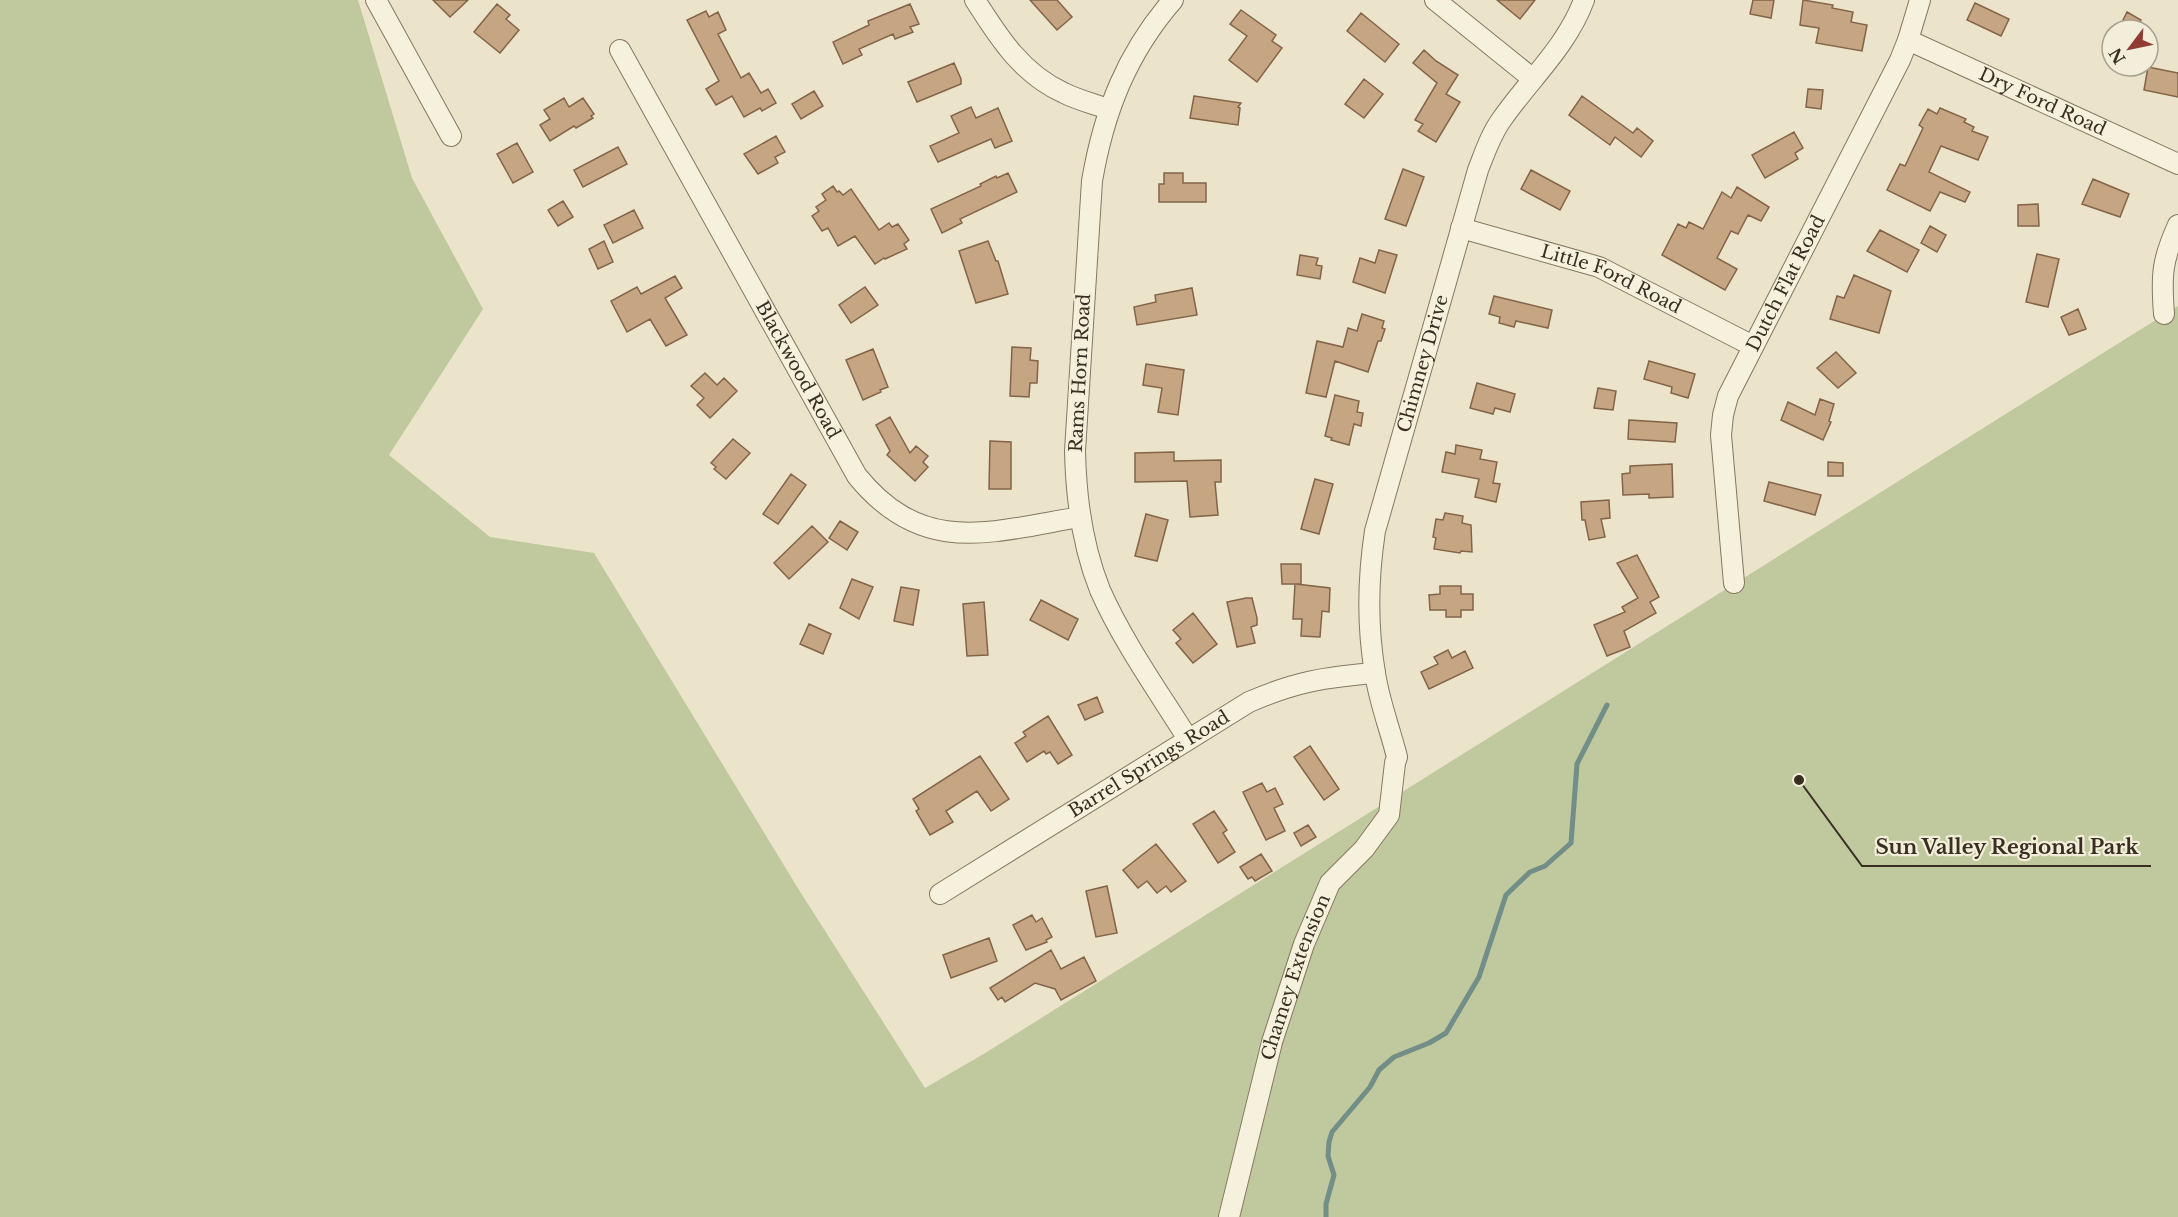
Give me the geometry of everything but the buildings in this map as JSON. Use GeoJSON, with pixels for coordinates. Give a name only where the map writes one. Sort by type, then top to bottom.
{"type":"FeatureCollection","features":[{"type":"Feature","properties":{"kind":"street"},"geometry":{"type":"LineString","coordinates":[[376,0],[451,136]]}},
{"type":"Feature","properties":{"kind":"street"},"geometry":{"type":"LineString","coordinates":[[975,0],[1005,46],[1022,65],[1042,81],[1064,93],[1108,109]]}},
{"type":"Feature","properties":{"kind":"street","name":"Rams Horn Road"},"geometry":{"type":"LineString","coordinates":[[1173,0],[1149,30],[1129,63],[1108,109],[1098,146],[1092,181],[1075,451],[1080,517],[1094,571],[1116,624],[1188,739]]}},
{"type":"Feature","properties":{"kind":"street"},"geometry":{"type":"LineString","coordinates":[[1436,0],[1533,79]]}},
{"type":"Feature","properties":{"kind":"street","name":"Chimney Drive"},"geometry":{"type":"LineString","coordinates":[[1398,757],[1375,673],[1369,598],[1370,564],[1375,531],[1461,228],[1488,144],[1501,120],[1565,39],[1584,0]]}},
{"type":"Feature","properties":{"kind":"street","name":"Dutch Flat Road"},"geometry":{"type":"LineString","coordinates":[[1734,583],[1721,435],[1728,396],[1894,71],[1908,40],[1920,0]]}},
{"type":"Feature","properties":{"kind":"street","name":"Dry Ford Road"},"geometry":{"type":"LineString","coordinates":[[1908,40],[2178,164]]}},
{"type":"Feature","properties":{"kind":"street","name":"Blackwood Road"},"geometry":{"type":"LineString","coordinates":[[620,50],[857,476],[871,493],[890,510],[912,522],[935,530],[958,534],[981,533],[1080,517]]}},
{"type":"Feature","properties":{"kind":"street"},"geometry":{"type":"LineString","coordinates":[[2164,314],[2162,271],[2166,251],[2178,225]]}},
{"type":"Feature","properties":{"kind":"street","name":"Little Ford Road"},"geometry":{"type":"LineString","coordinates":[[1461,228],[1599,267],[1753,346]]}},
{"type":"Feature","properties":{"kind":"street","name":"Barrel Springs Road"},"geometry":{"type":"LineString","coordinates":[[939,894],[1249,702],[1280,689],[1311,680],[1375,673]]}},
{"type":"Feature","properties":{"kind":"street","name":"Chamey Extension"},"geometry":{"type":"LineString","coordinates":[[1229,1217],[1272,1042],[1304,944],[1330,883],[1364,849],[1389,815],[1395,763],[1398,757]]}},
{"type":"Feature","properties":{"kind":"green space"},"geometry":{"type":"Polygon","coordinates":[[[0,0],[358,0],[412,178],[483,309],[389,455],[490,537],[594,553],[799,890],[925,1088],[987,1052],[2178,306],[2178,1217],[0,1217],[0,0]]]}},
{"type":"Feature","properties":{"kind":"waterway"},"geometry":{"type":"LineString","coordinates":[[1326,1217],[1326,1204],[1334,1175],[1328,1156],[1332,1132],[1370,1087],[1379,1070],[1394,1057],[1429,1043],[1446,1033],[1479,977],[1506,895],[1530,872],[1545,866],[1571,843],[1577,764],[1607,705]]}},
{"type":"Feature","properties":{"kind":"place","name":"Sun Valley Regional Park"},"geometry":{"type":"Point","coordinates":[1799,780]}}]}
